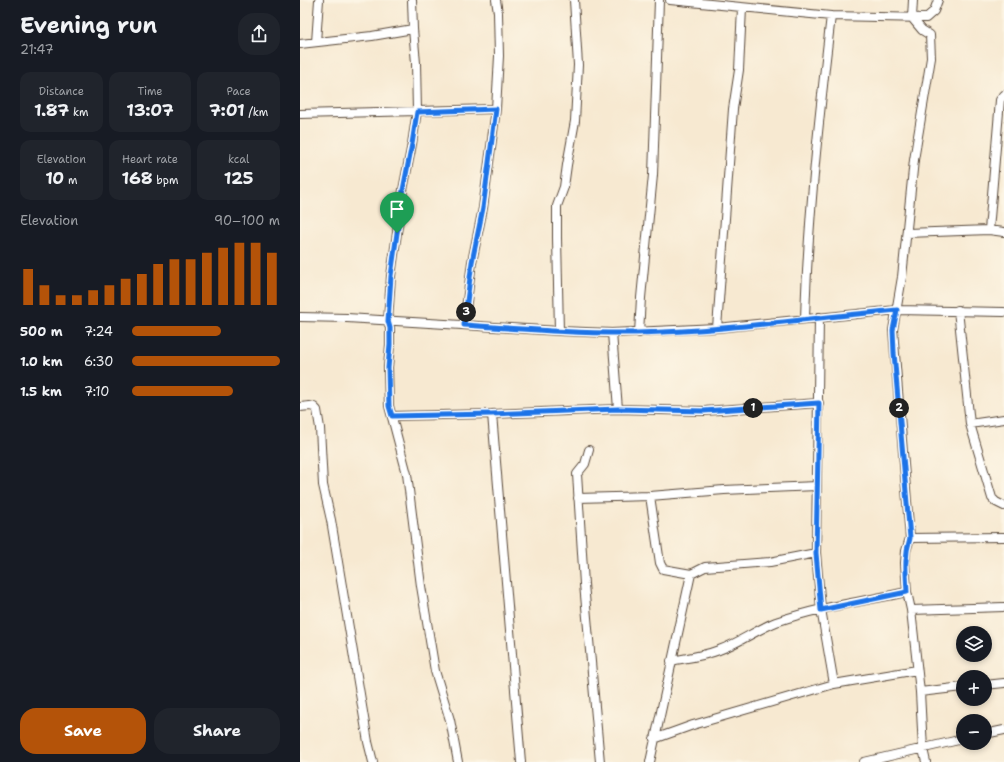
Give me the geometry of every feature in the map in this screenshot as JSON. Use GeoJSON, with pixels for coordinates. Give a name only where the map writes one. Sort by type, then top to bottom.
{"type":"FeatureCollection","features":[{"type":"Feature","properties":{"kind":"street"},"geometry":{"type":"LineString","coordinates":[[316,42],[320,0]]}},
{"type":"Feature","properties":{"kind":"street"},"geometry":{"type":"LineString","coordinates":[[412,0],[417,112],[402,198],[391,276],[388,321],[390,328],[388,368],[389,406],[407,474],[421,586],[435,671],[450,720],[458,762]]}},
{"type":"Feature","properties":{"kind":"street"},"geometry":{"type":"LineString","coordinates":[[464,325],[472,262],[483,208],[496,109],[499,56],[496,0]]}},
{"type":"Feature","properties":{"kind":"street"},"geometry":{"type":"LineString","coordinates":[[559,331],[557,206],[564,187],[575,121],[578,65],[574,0]]}},
{"type":"Feature","properties":{"kind":"street"},"geometry":{"type":"LineString","coordinates":[[639,332],[653,175],[659,0]]}},
{"type":"Feature","properties":{"kind":"street"},"geometry":{"type":"LineString","coordinates":[[670,0],[831,16],[912,18],[926,18],[934,11],[938,0]]}},
{"type":"Feature","properties":{"kind":"street"},"geometry":{"type":"LineString","coordinates":[[913,0],[912,18],[922,30],[930,36],[931,58],[915,153],[907,233],[893,330],[910,538],[905,563],[907,592],[911,610],[920,692],[923,749],[926,762]]}},
{"type":"Feature","properties":{"kind":"street"},"geometry":{"type":"LineString","coordinates":[[717,328],[733,109],[739,70],[742,8]]}},
{"type":"Feature","properties":{"kind":"street"},"geometry":{"type":"LineString","coordinates":[[805,320],[807,260],[813,179],[831,16]]}},
{"type":"Feature","properties":{"kind":"street"},"geometry":{"type":"LineString","coordinates":[[300,44],[372,36],[413,29]]}},
{"type":"Feature","properties":{"kind":"street"},"geometry":{"type":"LineString","coordinates":[[989,230],[1000,100],[1004,95]]}},
{"type":"Feature","properties":{"kind":"street"},"geometry":{"type":"LineString","coordinates":[[300,114],[496,109]]}},
{"type":"Feature","properties":{"kind":"street"},"geometry":{"type":"LineString","coordinates":[[995,154],[1004,154]]}},
{"type":"Feature","properties":{"kind":"street"},"geometry":{"type":"LineString","coordinates":[[907,233],[989,230],[1004,232]]}},
{"type":"Feature","properties":{"kind":"street"},"geometry":{"type":"LineString","coordinates":[[300,317],[612,333],[717,328],[897,310],[1004,312]]}},
{"type":"Feature","properties":{"kind":"street"},"geometry":{"type":"LineString","coordinates":[[958,310],[970,424],[992,498],[1004,506]]}},
{"type":"Feature","properties":{"kind":"street"},"geometry":{"type":"LineString","coordinates":[[819,317],[816,553],[821,610],[834,684]]}},
{"type":"Feature","properties":{"kind":"street"},"geometry":{"type":"LineString","coordinates":[[612,333],[618,409]]}},
{"type":"Feature","properties":{"kind":"street"},"geometry":{"type":"LineString","coordinates":[[392,416],[618,409],[704,411],[819,403]]}},
{"type":"Feature","properties":{"kind":"street"},"geometry":{"type":"LineString","coordinates":[[300,407],[310,406],[317,410],[320,428],[323,485],[331,520],[368,742],[373,762]]}},
{"type":"Feature","properties":{"kind":"street"},"geometry":{"type":"LineString","coordinates":[[492,414],[521,762]]}},
{"type":"Feature","properties":{"kind":"street"},"geometry":{"type":"LineString","coordinates":[[970,424],[1004,419]]}},
{"type":"Feature","properties":{"kind":"street"},"geometry":{"type":"LineString","coordinates":[[589,450],[585,464],[577,474],[584,584],[600,762]]}},
{"type":"Feature","properties":{"kind":"street"},"geometry":{"type":"LineString","coordinates":[[578,498],[650,496],[724,490],[817,486]]}},
{"type":"Feature","properties":{"kind":"street"},"geometry":{"type":"LineString","coordinates":[[650,496],[660,563],[663,569],[691,574],[705,567],[770,562],[816,553]]}},
{"type":"Feature","properties":{"kind":"street"},"geometry":{"type":"LineString","coordinates":[[910,538],[1004,537]]}},
{"type":"Feature","properties":{"kind":"street"},"geometry":{"type":"LineString","coordinates":[[650,762],[671,660],[691,574]]}},
{"type":"Feature","properties":{"kind":"street"},"geometry":{"type":"LineString","coordinates":[[671,660],[704,655],[719,650],[777,622],[821,610],[907,592]]}},
{"type":"Feature","properties":{"kind":"street"},"geometry":{"type":"LineString","coordinates":[[911,610],[1004,607]]}},
{"type":"Feature","properties":{"kind":"street"},"geometry":{"type":"LineString","coordinates":[[654,739],[693,725],[834,684],[917,670]]}},
{"type":"Feature","properties":{"kind":"street"},"geometry":{"type":"LineString","coordinates":[[992,684],[1004,683]]}},
{"type":"Feature","properties":{"kind":"street"},"geometry":{"type":"LineString","coordinates":[[920,692],[956,689]]}},
{"type":"Feature","properties":{"kind":"street"},"geometry":{"type":"LineString","coordinates":[[992,733],[1004,730]]}},
{"type":"Feature","properties":{"kind":"street"},"geometry":{"type":"LineString","coordinates":[[864,762],[956,741]]}},
{"type":"Feature","properties":{"kind":"route"},"geometry":{"type":"LineString","coordinates":[[496,109],[483,208],[472,262],[464,325],[612,333],[717,328],[897,310],[893,330],[894,353],[910,538],[905,563],[907,592],[821,610],[816,553],[819,403],[704,411],[618,409],[392,416],[389,406],[388,368],[390,328],[388,321],[391,276],[397,233],[417,112],[496,109]]}}]}
